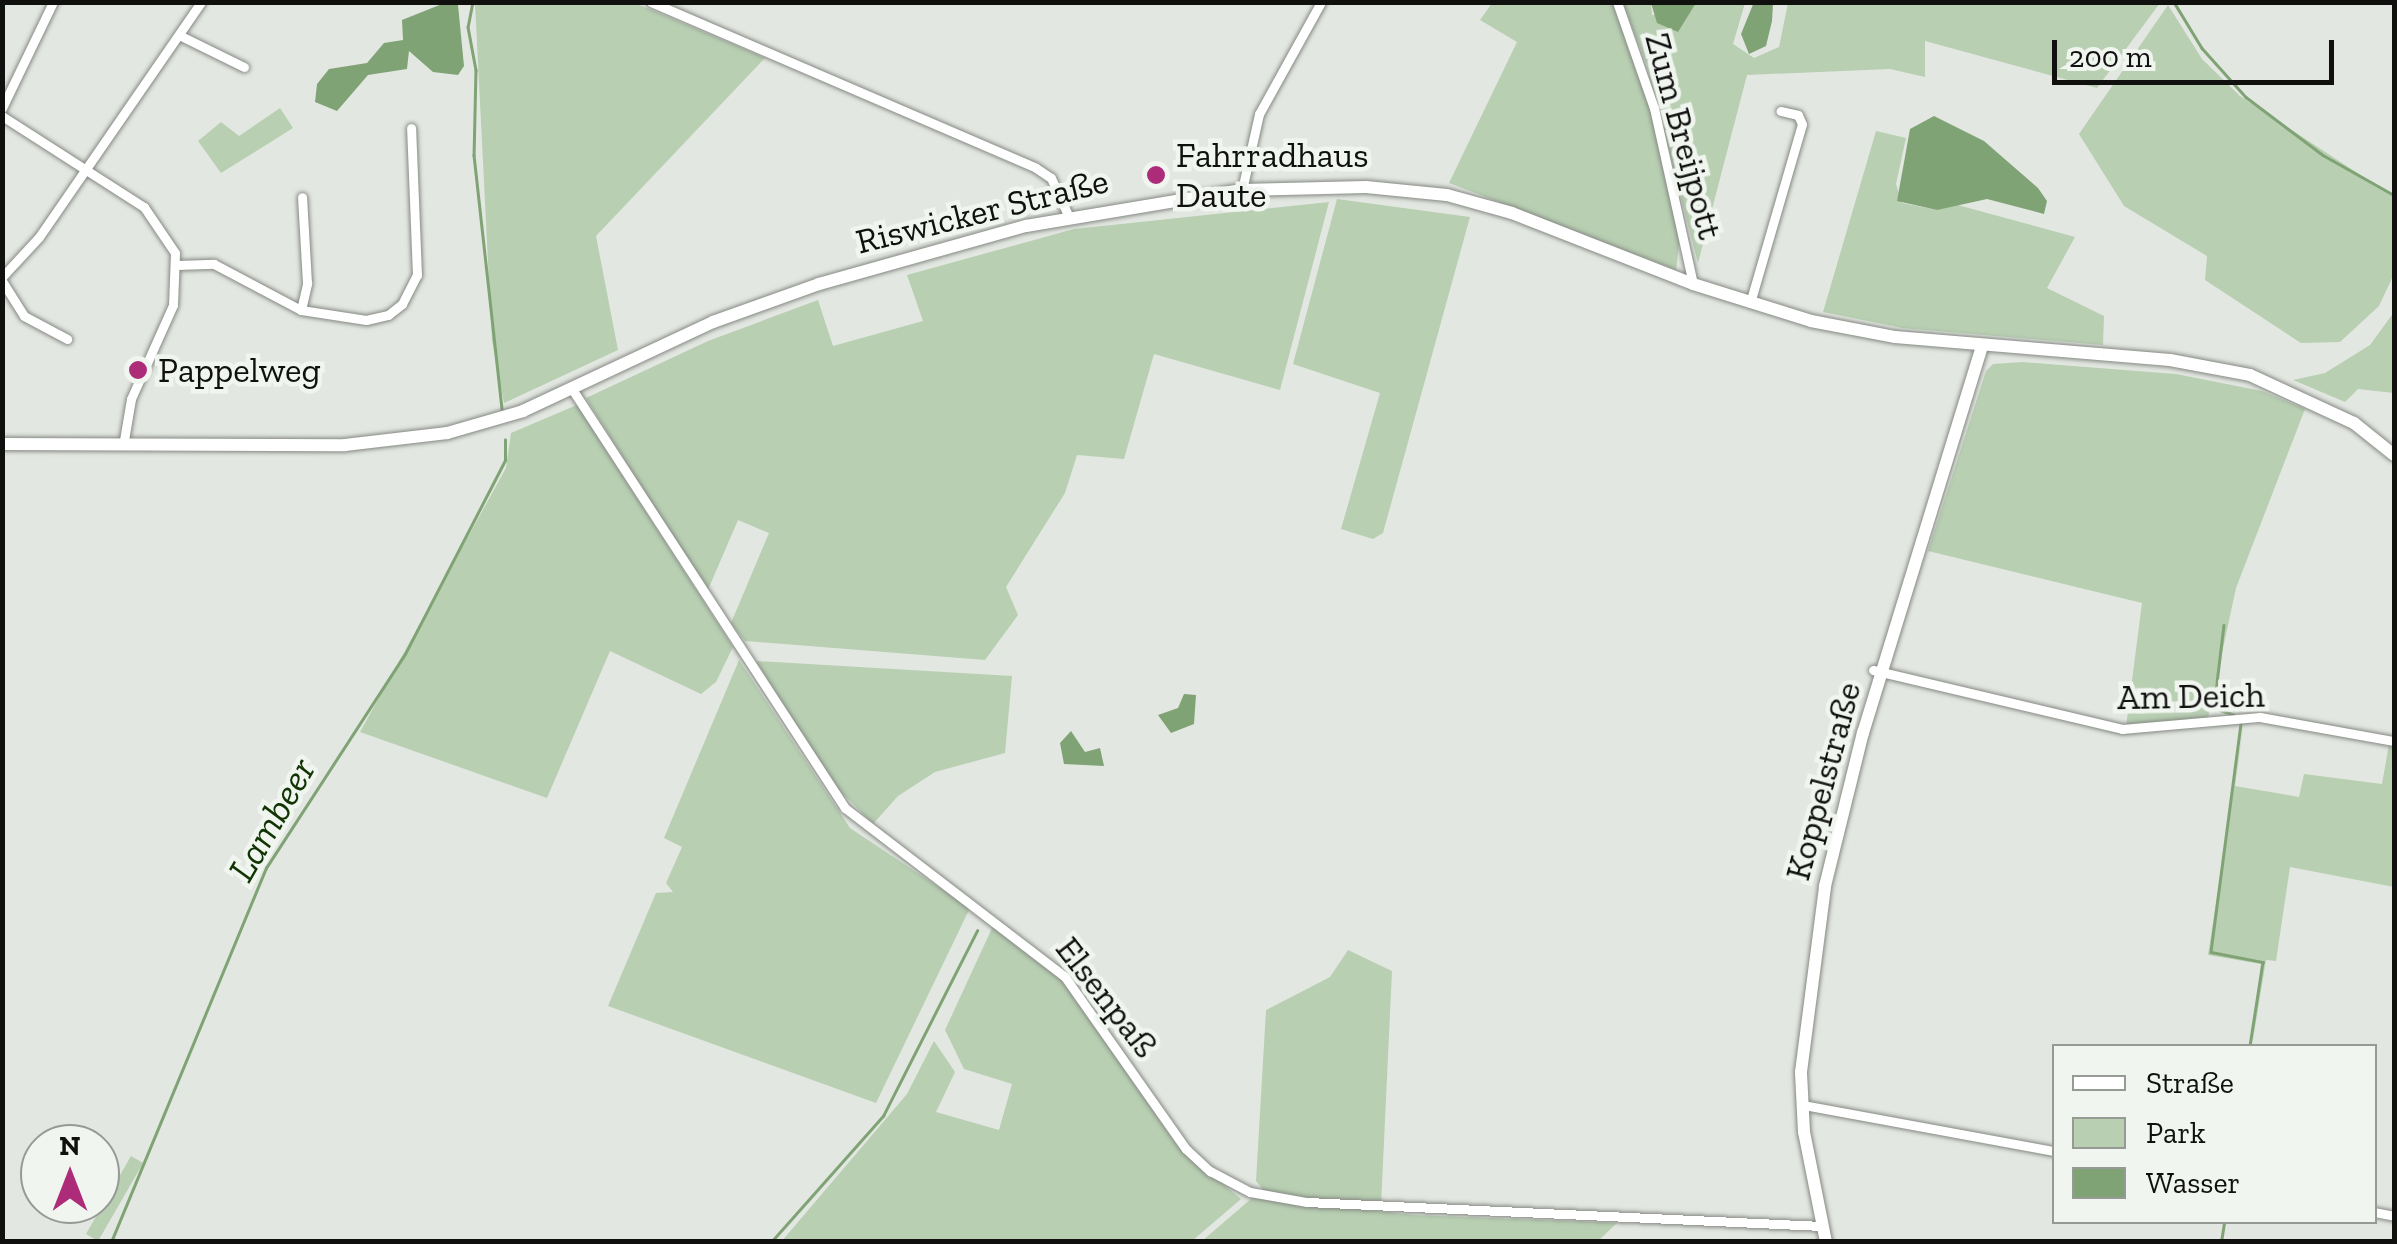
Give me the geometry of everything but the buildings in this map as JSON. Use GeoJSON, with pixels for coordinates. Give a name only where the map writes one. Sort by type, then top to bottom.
{"type":"FeatureCollection","features":[{"type":"Feature","properties":{"kind":"street"},"geometry":{"type":"LineString","coordinates":[[2,108],[53,2]]}},
{"type":"Feature","properties":{"kind":"street"},"geometry":{"type":"LineString","coordinates":[[67,339],[24,316],[2,279],[183,37],[201,2]]}},
{"type":"Feature","properties":{"kind":"street"},"geometry":{"type":"LineString","coordinates":[[652,2],[1036,168],[1051,178],[1068,215]]}},
{"type":"Feature","properties":{"kind":"street"},"geometry":{"type":"LineString","coordinates":[[1242,190],[1259,114],[1321,2]]}},
{"type":"Feature","properties":{"kind":"street","name":"Zum Breijpott"},"geometry":{"type":"LineString","coordinates":[[1617,2],[1654,108],[1693,284]]}},
{"type":"Feature","properties":{"kind":"street"},"geometry":{"type":"LineString","coordinates":[[183,37],[244,67]]}},
{"type":"Feature","properties":{"kind":"street"},"geometry":{"type":"LineString","coordinates":[[1750,304],[1802,124],[1798,115],[1780,110]]}},
{"type":"Feature","properties":{"kind":"street"},"geometry":{"type":"LineString","coordinates":[[2,116],[144,208],[162,227],[177,264],[174,305],[131,399],[124,440]]}},
{"type":"Feature","properties":{"kind":"street"},"geometry":{"type":"LineString","coordinates":[[177,264],[214,264],[301,310],[366,320],[388,314],[412,290],[418,253],[411,128]]}},
{"type":"Feature","properties":{"kind":"street","name":"Riswicker Straße"},"geometry":{"type":"LineString","coordinates":[[2,444],[124,440],[395,442],[447,433],[572,390],[713,322],[818,284],[1068,215],[1242,190],[1366,187],[1448,195],[1750,304],[1895,337],[2170,360],[2250,375],[2354,423],[2394,455]]}},
{"type":"Feature","properties":{"kind":"street"},"geometry":{"type":"LineString","coordinates":[[301,310],[307,284],[302,197]]}},
{"type":"Feature","properties":{"kind":"street","name":"Koppelstraße"},"geometry":{"type":"LineString","coordinates":[[1826,1242],[1802,1106],[1805,1014],[1825,886],[1878,672],[1982,347]]}},
{"type":"Feature","properties":{"kind":"street","name":"Elsenpaß"},"geometry":{"type":"LineString","coordinates":[[572,390],[844,808],[1051,964],[1186,1149],[1210,1171],[1250,1192],[1307,1202],[1822,1226]]}},
{"type":"Feature","properties":{"kind":"street","name":"Am Deich"},"geometry":{"type":"LineString","coordinates":[[1878,672],[2122,729],[2260,717],[2394,741]]}},
{"type":"Feature","properties":{"kind":"street"},"geometry":{"type":"LineString","coordinates":[[1802,1106],[2052,1152]]}},
{"type":"Feature","properties":{"kind":"green space"},"geometry":{"type":"Polygon","coordinates":[[[475,3],[635,3],[765,58],[596,236],[618,350],[504,403],[492,341],[475,3]]]}},
{"type":"Feature","properties":{"kind":"green space"},"geometry":{"type":"Polygon","coordinates":[[[1492,3],[1613,3],[1650,106],[1680,237],[1676,270],[1449,183],[1517,42],[1480,20],[1492,3]]]}},
{"type":"Feature","properties":{"kind":"green space"},"geometry":{"type":"Polygon","coordinates":[[[1623,3],[1651,3],[1652,15],[1691,10],[1696,3],[1745,3],[1733,44],[1754,58],[1779,47],[1788,3],[2160,3],[2097,88],[1925,41],[1925,77],[1890,69],[1747,75],[1698,263],[1647,66],[1623,3]]]}},
{"type":"Feature","properties":{"kind":"green space"},"geometry":{"type":"Polygon","coordinates":[[[2168,5],[2202,59],[2240,96],[2394,197],[2394,274],[2379,306],[2340,342],[2301,343],[2205,280],[2207,256],[2124,206],[2079,134],[2168,5]]]}},
{"type":"Feature","properties":{"kind":"green space"},"geometry":{"type":"Polygon","coordinates":[[[280,108],[293,128],[221,173],[198,141],[221,122],[239,136],[280,108]]]}},
{"type":"Feature","properties":{"kind":"green space"},"geometry":{"type":"Polygon","coordinates":[[[1876,131],[1906,138],[1896,184],[1902,203],[1937,210],[1954,204],[2075,237],[2047,288],[2104,316],[2103,345],[1902,328],[1823,312],[1876,131]]]}},
{"type":"Feature","properties":{"kind":"green space"},"geometry":{"type":"Polygon","coordinates":[[[1337,199],[1470,217],[1383,533],[1373,539],[1341,529],[1380,393],[1293,364],[1337,199]]]}},
{"type":"Feature","properties":{"kind":"green space"},"geometry":{"type":"Polygon","coordinates":[[[1329,202],[1280,390],[1154,354],[1124,459],[1077,455],[1065,493],[1006,587],[1018,615],[985,660],[745,641],[731,623],[769,533],[738,520],[707,592],[586,398],[708,341],[818,300],[833,346],[923,321],[907,275],[1074,229],[1329,202]]]}},
{"type":"Feature","properties":{"kind":"green space"},"geometry":{"type":"Polygon","coordinates":[[[2394,312],[2394,393],[2358,389],[2345,402],[2293,380],[2325,373],[2370,345],[2394,312]]]}},
{"type":"Feature","properties":{"kind":"green space"},"geometry":{"type":"Polygon","coordinates":[[[2022,362],[2176,374],[2262,391],[2305,409],[2236,588],[2208,718],[2126,727],[2142,603],[1928,551],[1986,371],[1993,364],[2022,362]]]}},
{"type":"Feature","properties":{"kind":"green space"},"geometry":{"type":"Polygon","coordinates":[[[577,405],[733,647],[716,682],[701,694],[610,651],[547,798],[360,732],[506,468],[511,433],[577,405]]]}},
{"type":"Feature","properties":{"kind":"green space"},"geometry":{"type":"Polygon","coordinates":[[[739,660],[850,828],[970,908],[876,1103],[608,1006],[656,893],[673,892],[666,883],[682,847],[664,838],[739,660]]]}},
{"type":"Feature","properties":{"kind":"green space"},"geometry":{"type":"Polygon","coordinates":[[[756,661],[1012,676],[1005,753],[935,772],[898,796],[873,824],[834,785],[756,661]]]}},
{"type":"Feature","properties":{"kind":"green space"},"geometry":{"type":"Polygon","coordinates":[[[2244,721],[2235,786],[2299,797],[2304,774],[2382,784],[2389,744],[2394,744],[2394,887],[2290,867],[2276,961],[2266,960],[2252,1044],[2261,964],[2208,955],[2244,721]]]}},
{"type":"Feature","properties":{"kind":"green space"},"geometry":{"type":"Polygon","coordinates":[[[993,926],[1061,979],[1177,1145],[1241,1199],[1192,1241],[781,1242],[907,1094],[934,1041],[955,1072],[936,1112],[999,1130],[1012,1084],[964,1069],[945,1030],[993,926]]]}},
{"type":"Feature","properties":{"kind":"green space"},"geometry":{"type":"Polygon","coordinates":[[[1348,950],[1392,971],[1381,1206],[1267,1194],[1256,1181],[1266,1010],[1330,977],[1348,950]]]}},
{"type":"Feature","properties":{"kind":"green space"},"geometry":{"type":"Polygon","coordinates":[[[131,1156],[143,1163],[120,1203],[120,1175],[131,1156]]]}},
{"type":"Feature","properties":{"kind":"green space"},"geometry":{"type":"Polygon","coordinates":[[[1252,1198],[1413,1215],[1617,1223],[1597,1242],[1202,1241],[1252,1198]]]}},
{"type":"Feature","properties":{"kind":"green space"},"geometry":{"type":"Polygon","coordinates":[[[92,1224],[108,1224],[98,1241],[86,1234],[92,1224]]]}},
{"type":"Feature","properties":{"kind":"water"},"geometry":{"type":"Polygon","coordinates":[[[1754,2],[1773,3],[1772,21],[1766,46],[1749,54],[1741,34],[1754,2]]]}},
{"type":"Feature","properties":{"kind":"water"},"geometry":{"type":"Polygon","coordinates":[[[1651,3],[1696,3],[1678,32],[1657,23],[1651,3]]]}},
{"type":"Feature","properties":{"kind":"water"},"geometry":{"type":"Polygon","coordinates":[[[442,4],[458,5],[464,66],[458,75],[433,72],[409,51],[407,69],[368,75],[337,111],[315,102],[317,84],[329,69],[367,63],[384,43],[403,40],[402,20],[442,4]]]}},
{"type":"Feature","properties":{"kind":"water"},"geometry":{"type":"Polygon","coordinates":[[[1934,116],[1984,141],[2038,188],[2047,201],[2044,214],[1987,199],[1937,210],[1897,201],[1910,129],[1934,116]]]}},
{"type":"Feature","properties":{"kind":"water"},"geometry":{"type":"Polygon","coordinates":[[[1184,694],[1196,695],[1194,724],[1171,733],[1158,715],[1178,708],[1184,694]]]}},
{"type":"Feature","properties":{"kind":"water"},"geometry":{"type":"Polygon","coordinates":[[[1071,731],[1085,752],[1100,748],[1104,766],[1064,764],[1060,743],[1071,731]]]}},
{"type":"Feature","properties":{"kind":"waterway","name":"Lambeer"},"geometry":{"type":"LineString","coordinates":[[473,2],[468,27],[476,70],[474,155],[502,409]]}},
{"type":"Feature","properties":{"kind":"waterway"},"geometry":{"type":"LineString","coordinates":[[2174,2],[2202,48],[2246,97],[2323,155],[2394,195]]}},
{"type":"Feature","properties":{"kind":"waterway","name":"Lambeer"},"geometry":{"type":"LineString","coordinates":[[111,1242],[266,868],[405,654],[505,460],[505,440]]}},
{"type":"Feature","properties":{"kind":"waterway"},"geometry":{"type":"LineString","coordinates":[[2224,625],[2214,708],[2233,714]]}},
{"type":"Feature","properties":{"kind":"waterway"},"geometry":{"type":"LineString","coordinates":[[2241,724],[2211,952],[2263,962],[2250,1044]]}},
{"type":"Feature","properties":{"kind":"waterway"},"geometry":{"type":"LineString","coordinates":[[771,1242],[883,1116],[977,931]]}},
{"type":"Feature","properties":{"kind":"waterway"},"geometry":{"type":"LineString","coordinates":[[2221,1242],[2224,1224]]}},
{"type":"Feature","properties":{"kind":"place","name":"Fahrradhaus Daute"},"geometry":{"type":"Point","coordinates":[1156,175]}},
{"type":"Feature","properties":{"kind":"place","name":"Pappelweg"},"geometry":{"type":"Point","coordinates":[138,370]}}]}
